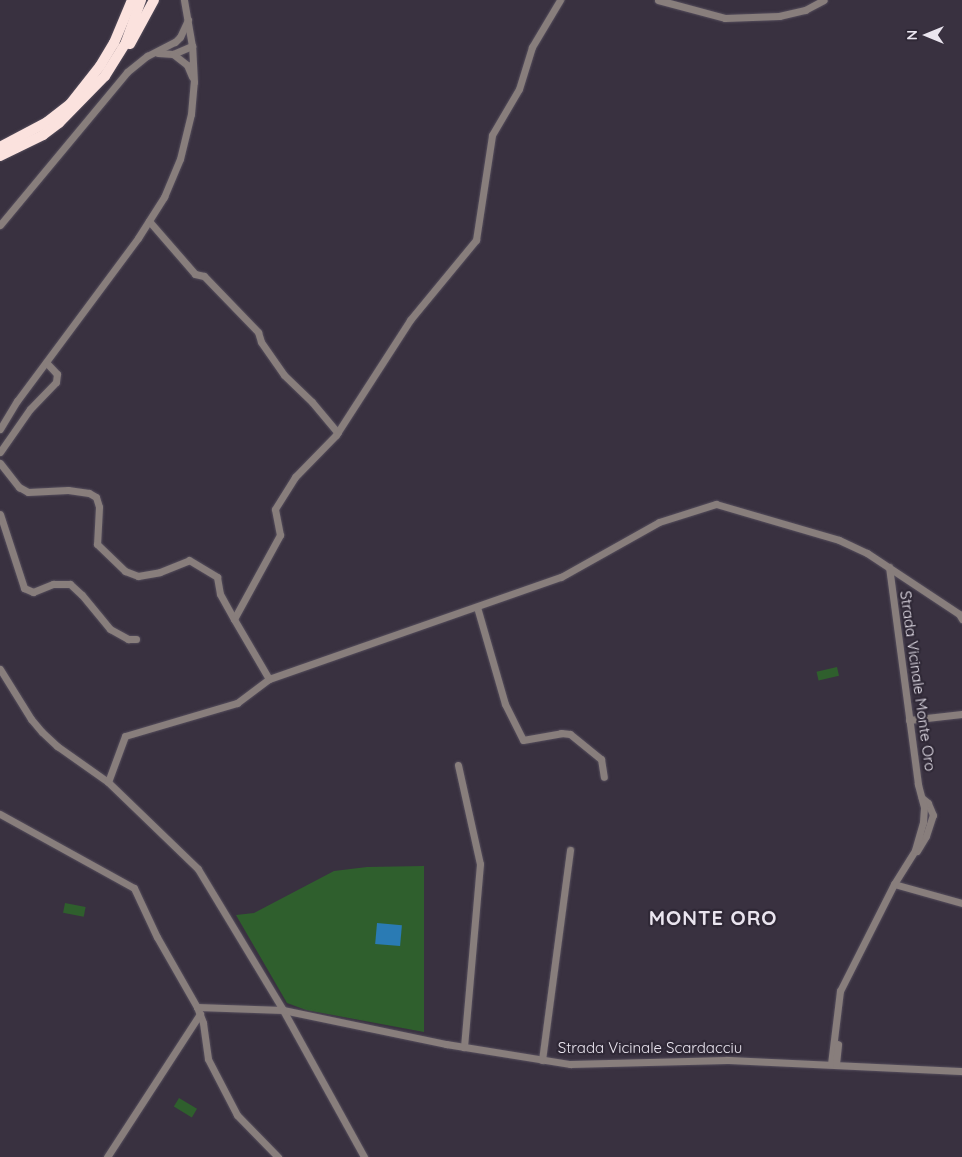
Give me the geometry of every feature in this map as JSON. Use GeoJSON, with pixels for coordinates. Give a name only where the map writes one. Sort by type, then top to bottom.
{"type":"FeatureCollection","features":[{"type":"Feature","properties":{"kind":"highway"},"geometry":{"type":"LineString","coordinates":[[124,0],[126,18]]}},
{"type":"Feature","properties":{"kind":"highway"},"geometry":{"type":"LineString","coordinates":[[0,147],[47,122],[70,104],[100,66],[126,18],[132,0]]}},
{"type":"Feature","properties":{"kind":"highway"},"geometry":{"type":"LineString","coordinates":[[117,60],[126,42],[141,0]]}},
{"type":"Feature","properties":{"kind":"highway"},"geometry":{"type":"LineString","coordinates":[[0,156],[44,135],[66,118],[105,76],[129,46],[154,0]]}},
{"type":"Feature","properties":{"kind":"street"},"geometry":{"type":"LineString","coordinates":[[0,429],[46,362],[149,221],[164,197],[180,159],[191,114],[194,82],[192,46],[189,18],[184,0]]}},
{"type":"Feature","properties":{"kind":"street"},"geometry":{"type":"LineString","coordinates":[[234,619],[280,536],[275,509],[295,477],[338,433],[410,320],[476,240],[492,135],[519,89],[532,47],[560,0]]}},
{"type":"Feature","properties":{"kind":"street"},"geometry":{"type":"LineString","coordinates":[[658,0],[725,18],[779,16],[805,10],[824,0]]}},
{"type":"Feature","properties":{"kind":"street"},"geometry":{"type":"LineString","coordinates":[[168,47],[180,37],[189,18]]}},
{"type":"Feature","properties":{"kind":"street"},"geometry":{"type":"LineString","coordinates":[[0,225],[3,216],[126,72],[147,56],[168,47],[181,44],[192,46]]}},
{"type":"Feature","properties":{"kind":"street"},"geometry":{"type":"LineString","coordinates":[[155,53],[173,54],[192,46]]}},
{"type":"Feature","properties":{"kind":"street"},"geometry":{"type":"LineString","coordinates":[[173,54],[187,65],[194,82]]}},
{"type":"Feature","properties":{"kind":"street"},"geometry":{"type":"LineString","coordinates":[[149,221],[195,274],[204,276],[258,332],[261,342],[284,375],[312,402],[338,433]]}},
{"type":"Feature","properties":{"kind":"street"},"geometry":{"type":"LineString","coordinates":[[0,452],[30,410],[56,382],[57,374],[46,362]]}},
{"type":"Feature","properties":{"kind":"street"},"geometry":{"type":"LineString","coordinates":[[0,463],[19,487],[28,492],[68,490],[89,493],[96,497],[99,507],[97,544],[124,571],[138,576],[160,572],[189,560],[217,577],[220,594],[269,679]]}},
{"type":"Feature","properties":{"kind":"street"},"geometry":{"type":"LineString","coordinates":[[108,782],[125,736],[237,703],[269,679],[561,577],[659,522],[716,504],[839,540],[867,553],[959,614],[962,619]]}},
{"type":"Feature","properties":{"kind":"street"},"geometry":{"type":"LineString","coordinates":[[0,514],[24,588],[33,592],[53,584],[70,584],[82,595],[110,629],[128,639],[136,639]]}},
{"type":"Feature","properties":{"kind":"street","name":"Strada Vicinale Monte Oro"},"geometry":{"type":"LineString","coordinates":[[834,1064],[840,991],[915,850],[923,822],[922,798],[918,784],[889,568]]}},
{"type":"Feature","properties":{"kind":"street"},"geometry":{"type":"LineString","coordinates":[[478,606],[505,704],[523,740],[561,732],[570,734],[601,759],[604,777]]}},
{"type":"Feature","properties":{"kind":"street"},"geometry":{"type":"LineString","coordinates":[[0,669],[31,719],[42,732],[108,782],[198,869],[283,1010],[364,1157]]}},
{"type":"Feature","properties":{"kind":"street"},"geometry":{"type":"LineString","coordinates":[[909,720],[962,714]]}},
{"type":"Feature","properties":{"kind":"street"},"geometry":{"type":"LineString","coordinates":[[458,765],[480,864],[464,1047]]}},
{"type":"Feature","properties":{"kind":"street"},"geometry":{"type":"LineString","coordinates":[[0,814],[134,888],[157,937],[199,1011],[208,1059],[236,1116],[278,1157]]}},
{"type":"Feature","properties":{"kind":"street"},"geometry":{"type":"LineString","coordinates":[[542,1060],[570,850]]}},
{"type":"Feature","properties":{"kind":"street"},"geometry":{"type":"LineString","coordinates":[[896,884],[962,903]]}},
{"type":"Feature","properties":{"kind":"street","name":"Strada Vicinale Scardacciu"},"geometry":{"type":"LineString","coordinates":[[199,1011],[283,1010],[464,1047],[570,1064],[727,1060],[962,1071]]}},
{"type":"Feature","properties":{"kind":"street"},"geometry":{"type":"LineString","coordinates":[[107,1157],[199,1011]]}},
{"type":"Feature","properties":{"kind":"green space"},"geometry":{"type":"Polygon","coordinates":[[[837,667],[839,676],[819,680],[817,672],[837,667]]]}},
{"type":"Feature","properties":{"kind":"green space"},"geometry":{"type":"Polygon","coordinates":[[[424,866],[424,1032],[306,1010],[287,1003],[236,915],[254,913],[334,871],[367,867],[424,866]]]}},
{"type":"Feature","properties":{"kind":"green space"},"geometry":{"type":"Polygon","coordinates":[[[65,903],[86,907],[84,917],[63,913],[65,903]]]}},
{"type":"Feature","properties":{"kind":"green space"},"geometry":{"type":"Polygon","coordinates":[[[179,1098],[197,1109],[192,1117],[174,1107],[179,1098]]]}},
{"type":"Feature","properties":{"kind":"water"},"geometry":{"type":"Polygon","coordinates":[[[377,923],[402,925],[400,946],[375,944],[377,923]]]}},
{"type":"Feature","properties":{"kind":"district","name":"MONTE ORO"},"geometry":{"type":"Point","coordinates":[713,917]}}]}
